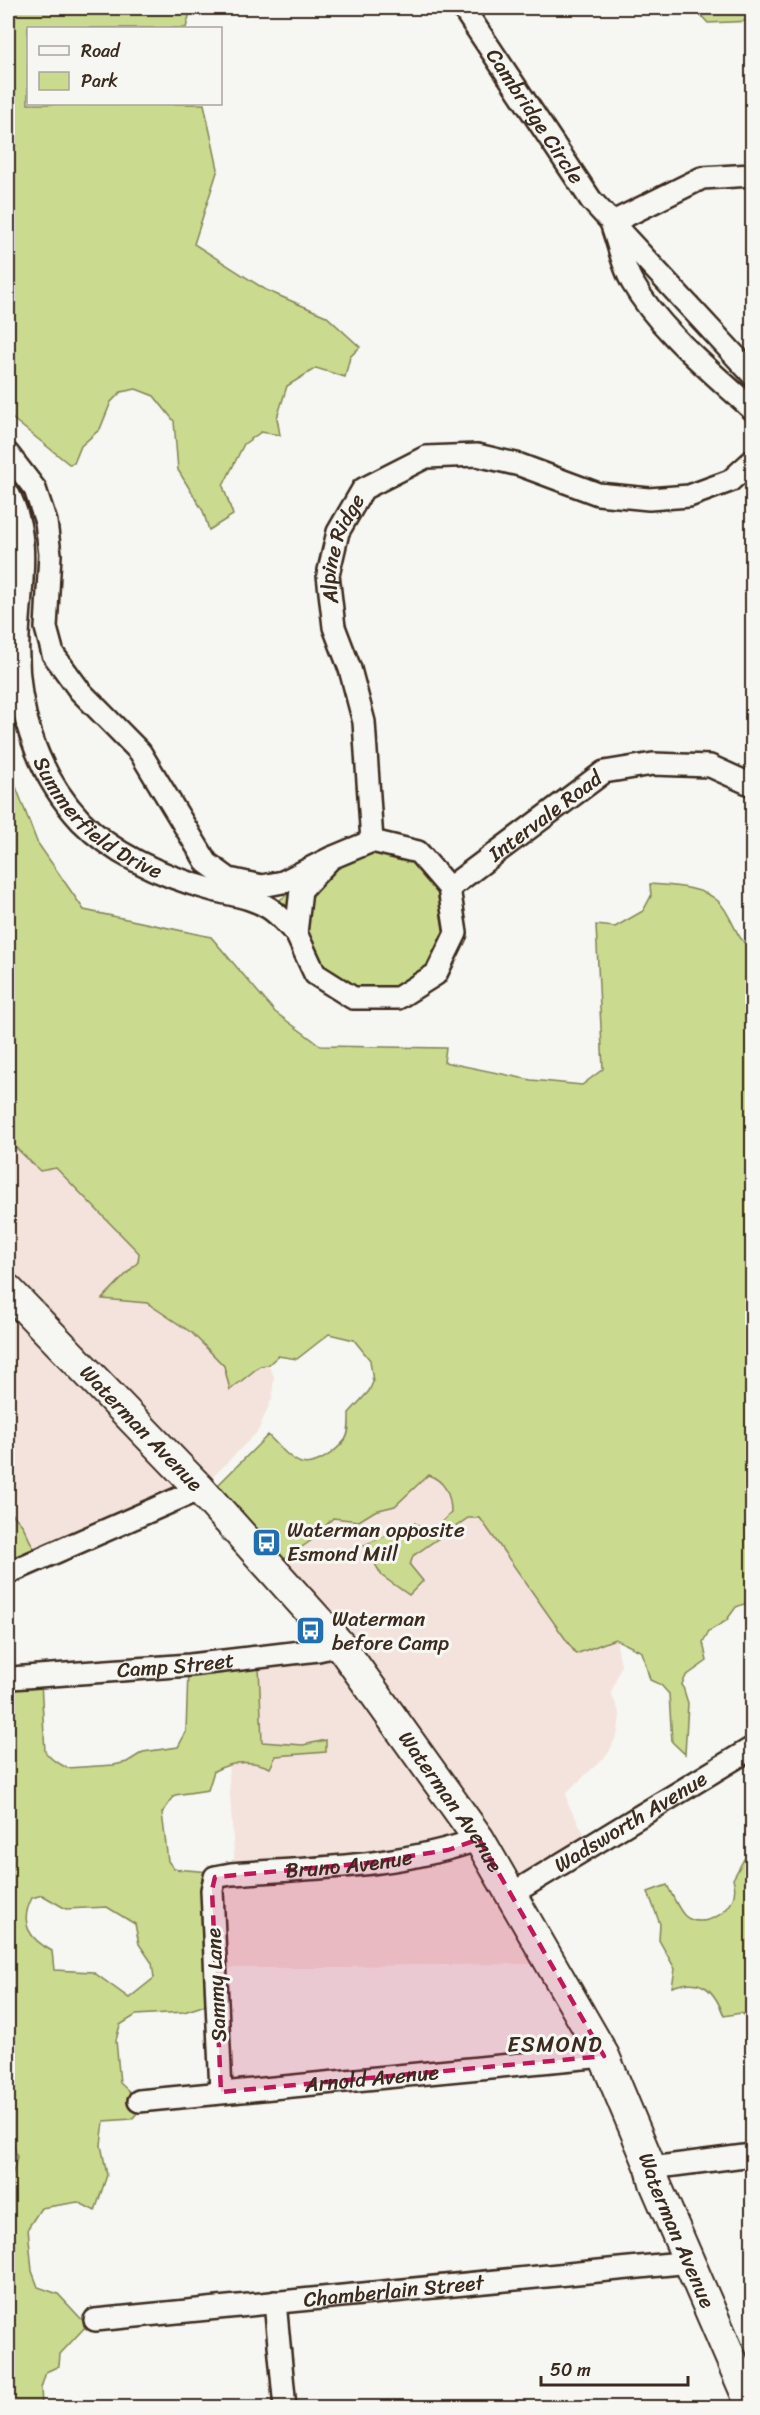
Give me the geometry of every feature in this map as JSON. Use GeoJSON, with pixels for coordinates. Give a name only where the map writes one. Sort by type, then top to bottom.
{"type":"FeatureCollection","features":[{"type":"Feature","properties":{"kind":"main road","name":"Waterman Avenue"},"geometry":{"type":"LineString","coordinates":[[8,1290],[200,1489],[340,1645],[479,1839],[604,2056],[651,2168],[655,2183],[753,2407]]}},
{"type":"Feature","properties":{"kind":"street","name":"Cambridge Circle"},"geometry":{"type":"LineString","coordinates":[[463,8],[591,200],[753,374]]}},
{"type":"Feature","properties":{"kind":"street"},"geometry":{"type":"LineString","coordinates":[[611,223],[702,178],[753,175]]}},
{"type":"Feature","properties":{"kind":"street","name":"Cambridge Circle"},"geometry":{"type":"LineString","coordinates":[[611,223],[630,280],[646,303],[688,350],[753,409]]}},
{"type":"Feature","properties":{"kind":"street","name":"Summerfield Drive"},"geometry":{"type":"LineString","coordinates":[[8,454],[35,489],[46,522],[50,554],[46,628],[53,654],[80,691],[140,752],[207,862],[229,879],[262,886],[283,882],[331,858]]}},
{"type":"Feature","properties":{"kind":"street","name":"Alpine Ridge"},"geometry":{"type":"LineString","coordinates":[[372,841],[364,722],[350,669],[334,627],[328,574],[338,532],[363,489],[426,457],[477,455],[520,465],[598,494],[649,499],[689,496],[730,481],[753,461]]}},
{"type":"Feature","properties":{"kind":"street","name":"Summerfield Drive"},"geometry":{"type":"LineString","coordinates":[[8,493],[16,508],[23,541],[19,668],[28,729],[40,761],[57,791],[82,821],[114,848],[157,873],[250,899],[270,908],[296,933]]}},
{"type":"Feature","properties":{"kind":"street"},"geometry":{"type":"LineString","coordinates":[[20,609],[47,607]]}},
{"type":"Feature","properties":{"kind":"street","name":"Intervale Road"},"geometry":{"type":"LineString","coordinates":[[449,888],[604,772],[653,764],[710,766],[753,785]]}},
{"type":"Feature","properties":{"kind":"street"},"geometry":{"type":"LineString","coordinates":[[372,841],[418,852],[449,888],[456,933],[436,974],[398,998],[353,998],[343,992],[315,974],[296,933],[301,890],[331,858],[372,841]]}},
{"type":"Feature","properties":{"kind":"street"},"geometry":{"type":"LineString","coordinates":[[8,1573],[200,1489]]}},
{"type":"Feature","properties":{"kind":"street","name":"Camp Street"},"geometry":{"type":"LineString","coordinates":[[11,1678],[190,1665],[318,1650],[340,1645]]}},
{"type":"Feature","properties":{"kind":"street","name":"Wadsworth Avenue"},"geometry":{"type":"LineString","coordinates":[[510,1895],[753,1748]]}},
{"type":"Feature","properties":{"kind":"street","name":"Bruno Avenue"},"geometry":{"type":"LineString","coordinates":[[215,1877],[367,1863],[448,1850],[479,1839]]}},
{"type":"Feature","properties":{"kind":"street","name":"Sammy Lane"},"geometry":{"type":"LineString","coordinates":[[215,1877],[212,1890],[221,2092]]}},
{"type":"Feature","properties":{"kind":"street","name":"Arnold Avenue"},"geometry":{"type":"LineString","coordinates":[[139,2101],[604,2056]]}},
{"type":"Feature","properties":{"kind":"street"},"geometry":{"type":"LineString","coordinates":[[651,2168],[753,2155]]}},
{"type":"Feature","properties":{"kind":"street","name":"Chamberlain Street"},"geometry":{"type":"LineString","coordinates":[[95,2320],[691,2262]]}},
{"type":"Feature","properties":{"kind":"street"},"geometry":{"type":"LineString","coordinates":[[275,2302],[285,2408]]}},
{"type":"Feature","properties":{"kind":"highlighted area"},"geometry":{"type":"Polygon","coordinates":[[[479,1839],[604,2056],[221,2092],[212,1890],[215,1877],[367,1863],[448,1850],[479,1839]]]}},
{"type":"Feature","properties":{"kind":"shaded area"},"geometry":{"type":"Polygon","coordinates":[[[8,1140],[39,1171],[56,1168],[139,1253],[138,1262],[102,1299],[147,1303],[192,1333],[224,1366],[268,1365],[274,1376],[272,1398],[258,1431],[202,1488],[40,1562],[23,1526],[8,1509],[8,1140]]]}},
{"type":"Feature","properties":{"kind":"shaded area"},"geometry":{"type":"Polygon","coordinates":[[[428,1475],[436,1478],[451,1497],[452,1513],[432,1531],[423,1529],[415,1523],[410,1565],[413,1556],[468,1518],[480,1518],[576,1654],[616,1639],[621,1666],[611,1693],[620,1714],[618,1732],[608,1754],[566,1793],[568,1804],[589,1842],[511,1892],[546,1964],[219,1968],[216,1885],[235,1872],[228,1763],[256,1762],[270,1768],[276,1756],[325,1740],[303,1745],[262,1742],[259,1666],[335,1655],[280,1562],[312,1540],[333,1518],[359,1521],[375,1511],[395,1506],[428,1475]]]}},
{"type":"Feature","properties":{"kind":"green space"},"geometry":{"type":"Polygon","coordinates":[[[8,8],[191,8],[186,27],[27,27],[27,105],[204,105],[218,169],[194,244],[266,290],[326,316],[360,347],[350,357],[345,377],[316,368],[287,386],[277,418],[280,435],[261,432],[244,444],[223,486],[233,515],[209,530],[203,511],[178,470],[174,421],[154,396],[136,389],[121,392],[111,402],[100,429],[81,446],[74,463],[69,464],[8,415],[8,8]]]}},
{"type":"Feature","properties":{"kind":"green space"},"geometry":{"type":"Polygon","coordinates":[[[694,8],[752,8],[752,21],[708,23],[694,8]]]}},
{"type":"Feature","properties":{"kind":"green space"},"geometry":{"type":"Polygon","coordinates":[[[8,766],[37,842],[84,910],[211,937],[275,1012],[321,1046],[446,1048],[444,1062],[531,1080],[582,1085],[603,1069],[596,925],[615,927],[643,911],[651,896],[650,884],[676,886],[703,892],[723,906],[741,939],[752,950],[752,1601],[736,1607],[726,1621],[709,1631],[703,1642],[707,1661],[686,1676],[682,1684],[688,1703],[685,1754],[672,1742],[669,1694],[661,1685],[650,1680],[642,1652],[615,1639],[576,1654],[480,1518],[468,1518],[413,1556],[410,1565],[423,1581],[409,1595],[382,1576],[364,1545],[415,1523],[423,1529],[432,1531],[451,1513],[446,1490],[434,1478],[428,1475],[395,1506],[375,1511],[359,1521],[333,1518],[312,1540],[280,1562],[209,1494],[268,1435],[288,1455],[301,1463],[313,1463],[336,1449],[348,1434],[349,1413],[369,1391],[373,1382],[370,1360],[354,1340],[329,1334],[297,1359],[278,1356],[268,1365],[260,1366],[230,1390],[224,1366],[192,1333],[147,1303],[102,1299],[138,1262],[139,1253],[56,1168],[40,1171],[8,1140],[8,766]]]}},
{"type":"Feature","properties":{"kind":"green space"},"geometry":{"type":"Polygon","coordinates":[[[374,835],[443,870],[446,962],[375,1003],[314,982],[272,909],[281,899],[374,835]]]}},
{"type":"Feature","properties":{"kind":"green space"},"geometry":{"type":"Polygon","coordinates":[[[8,1509],[23,1526],[40,1562],[8,1579],[8,1509]]]}},
{"type":"Feature","properties":{"kind":"green space"},"geometry":{"type":"Polygon","coordinates":[[[259,1666],[262,1742],[303,1745],[326,1740],[326,1752],[276,1756],[270,1768],[249,1762],[235,1763],[221,1768],[214,1771],[208,1790],[175,1795],[162,1813],[168,1861],[174,1869],[211,1872],[215,2002],[184,2012],[136,2015],[120,2025],[116,2040],[120,2083],[144,2105],[132,2119],[104,2121],[101,2145],[107,2175],[95,2211],[78,2202],[41,2208],[28,2228],[32,2271],[38,2287],[58,2294],[87,2325],[60,2354],[59,2366],[46,2372],[41,2388],[42,2407],[8,2407],[8,2189],[17,2157],[11,2135],[8,2136],[8,1684],[41,1682],[45,1752],[53,1760],[67,1768],[114,1765],[127,1762],[143,1752],[178,1747],[186,1732],[188,1671],[259,1666]],[[42,1895],[32,1898],[26,1915],[28,1929],[32,1936],[52,1951],[54,1970],[93,1972],[129,1998],[154,1978],[152,1963],[139,1944],[135,1924],[107,1907],[66,1909],[42,1895]]]}},
{"type":"Feature","properties":{"kind":"green space"},"geometry":{"type":"Polygon","coordinates":[[[752,1855],[752,2020],[741,2013],[724,2016],[711,1992],[699,1984],[682,1984],[672,1987],[675,1969],[659,1940],[660,1924],[648,1892],[667,1885],[684,1915],[691,1920],[709,1920],[727,1909],[735,1890],[733,1879],[744,1859],[752,1855]]]}},
{"type":"Feature","properties":{"kind":"place","name":"Waterman opposite Esmond Mill"},"geometry":{"type":"Point","coordinates":[266,1542]}},
{"type":"Feature","properties":{"kind":"place","name":"Waterman before Camp"},"geometry":{"type":"Point","coordinates":[311,1631]}},
{"type":"Feature","properties":{"kind":"district","name":"ESMOND"},"geometry":{"type":"Point","coordinates":[555,2044]}}]}
